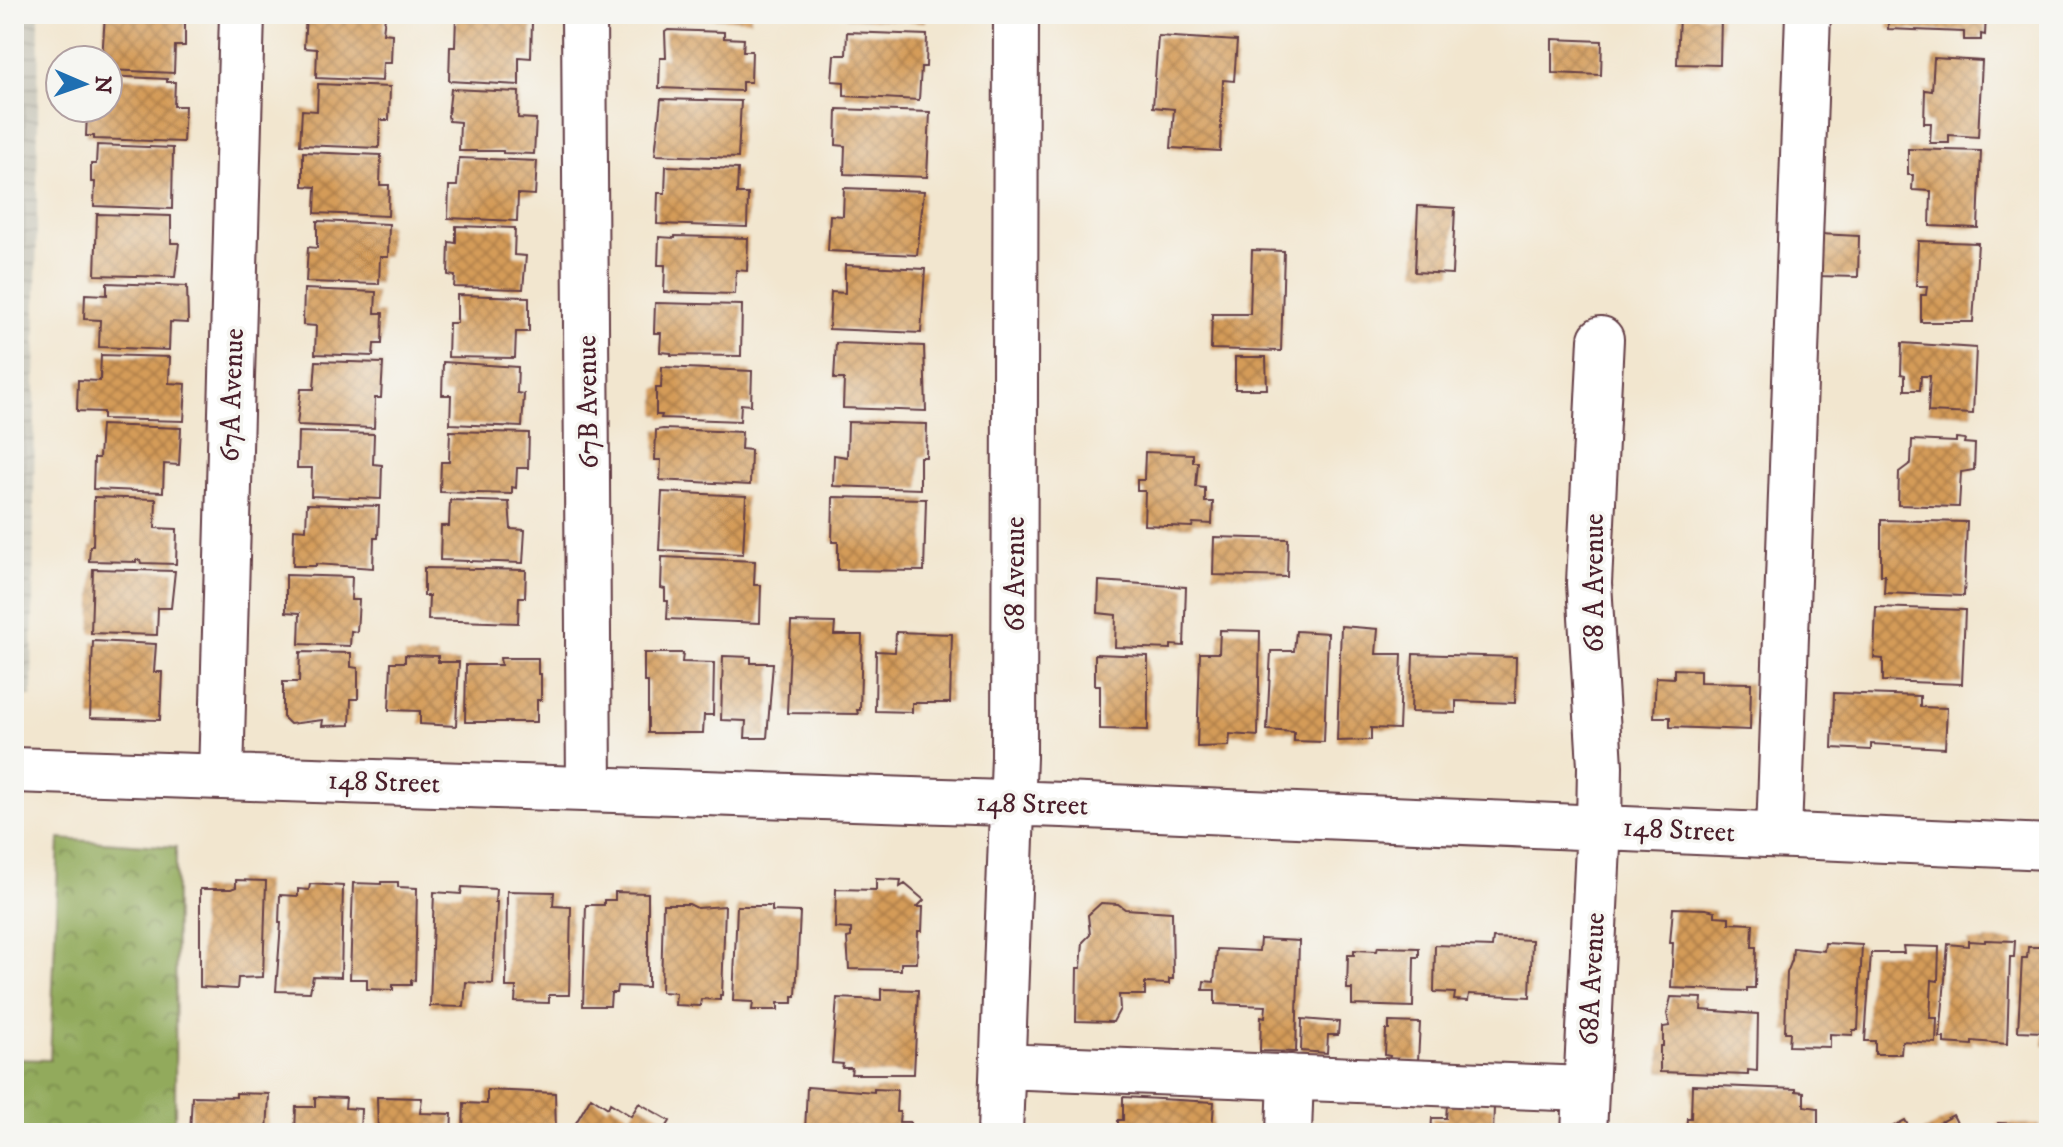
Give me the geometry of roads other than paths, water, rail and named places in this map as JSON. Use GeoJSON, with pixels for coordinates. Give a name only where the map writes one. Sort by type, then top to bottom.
{"type":"FeatureCollection","features":[{"type":"Feature","properties":{"kind":"street","name":"67A Avenue"},"geometry":{"type":"LineString","coordinates":[[221,776],[242,14]]}},
{"type":"Feature","properties":{"kind":"street","name":"67B Avenue"},"geometry":{"type":"LineString","coordinates":[[584,14],[589,789]]}},
{"type":"Feature","properties":{"kind":"street","name":"68 Avenue"},"geometry":{"type":"LineString","coordinates":[[1000,1133],[1013,803],[1016,14]]}},
{"type":"Feature","properties":{"kind":"street"},"geometry":{"type":"LineString","coordinates":[[1779,834],[1808,14]]}},
{"type":"Feature","properties":{"kind":"street","name":"68 A Avenue"},"geometry":{"type":"LineString","coordinates":[[1599,826],[1600,766],[1589,583],[1601,339]]}},
{"type":"Feature","properties":{"kind":"street","name":"148 Street"},"geometry":{"type":"LineString","coordinates":[[14,770],[1013,803],[1779,834],[2049,838]]}},
{"type":"Feature","properties":{"kind":"street","name":"68A Avenue"},"geometry":{"type":"LineString","coordinates":[[1584,1133],[1599,826]]}},
{"type":"Feature","properties":{"kind":"street"},"geometry":{"type":"LineString","coordinates":[[1003,1066],[1586,1089]]}},
{"type":"Feature","properties":{"kind":"street"},"geometry":{"type":"LineString","coordinates":[[1289,1133],[1291,1077]]}}]}
